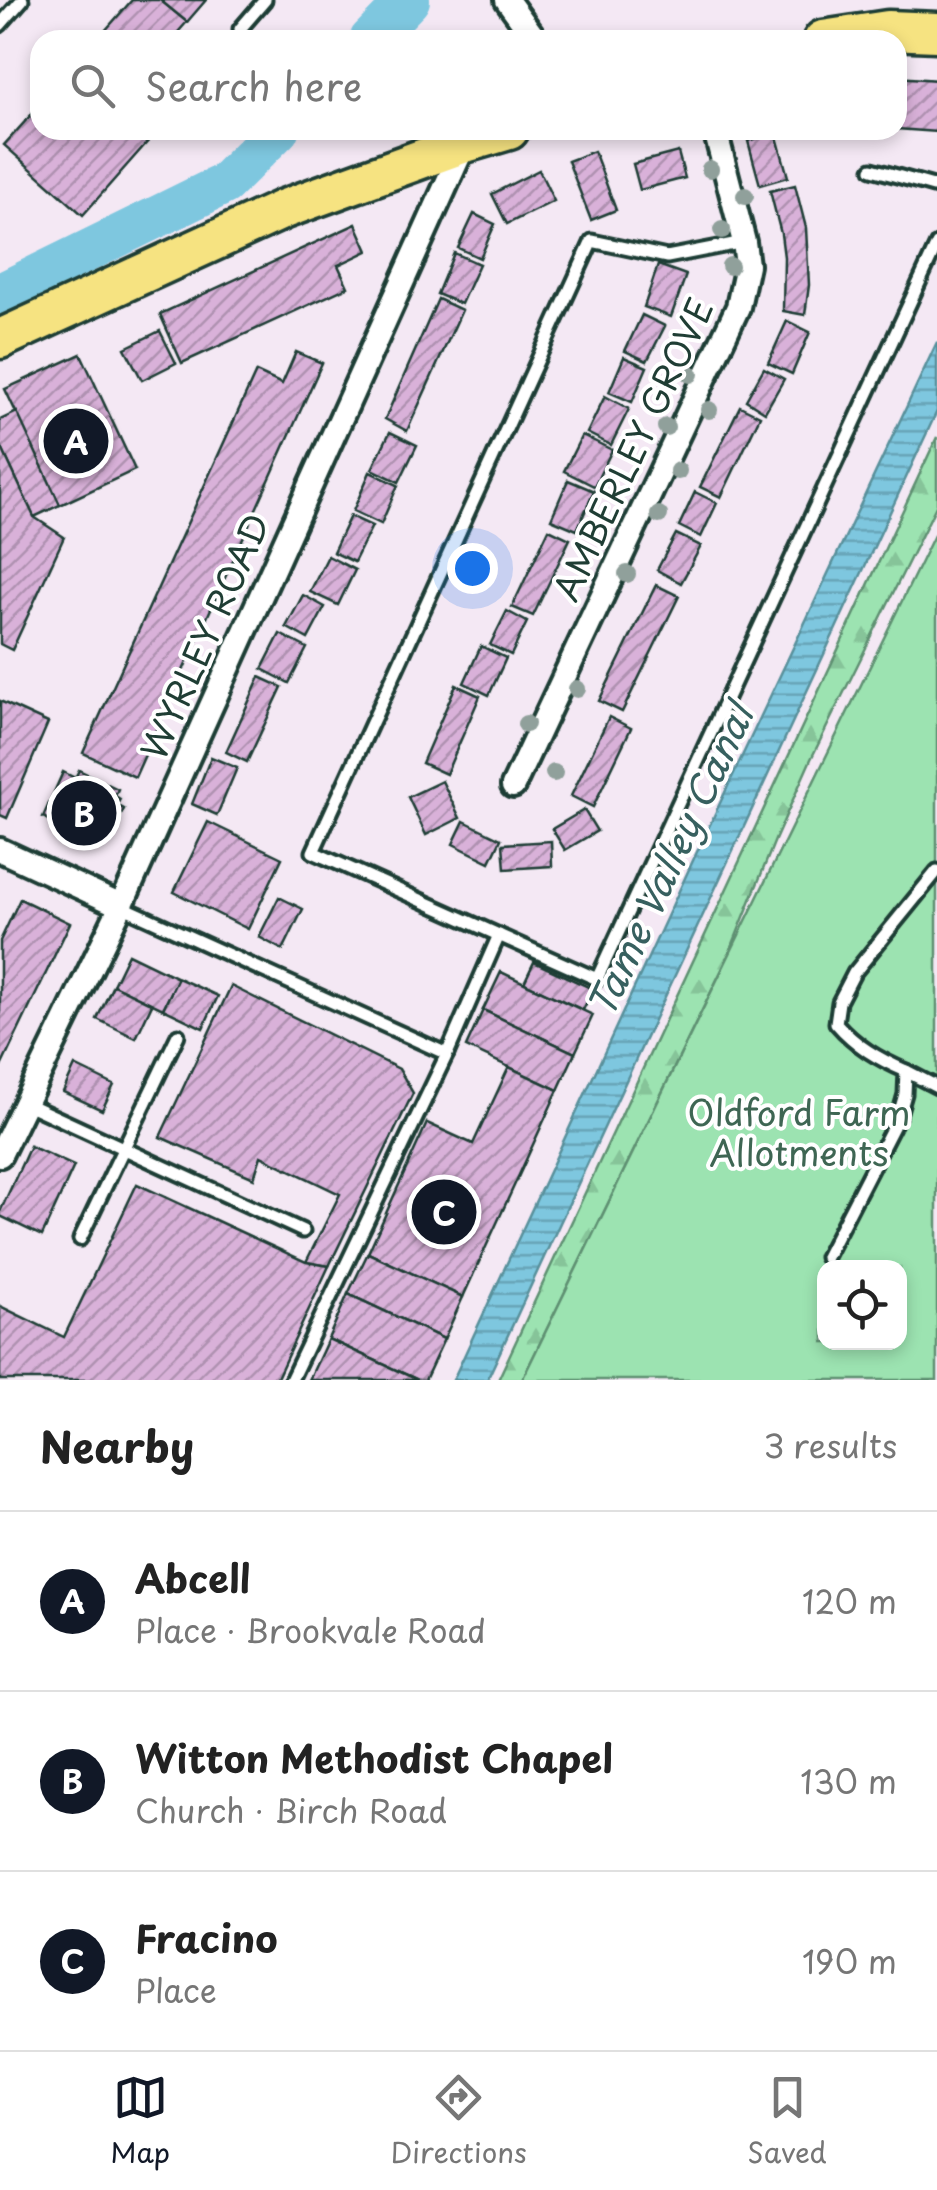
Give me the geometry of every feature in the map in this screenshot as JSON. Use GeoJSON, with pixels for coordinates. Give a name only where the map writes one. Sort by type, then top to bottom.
{"type":"FeatureCollection","features":[{"type":"Feature","properties":{"kind":"main road"},"geometry":{"type":"LineString","coordinates":[[907,31],[937,32]]}},
{"type":"Feature","properties":{"kind":"main road"},"geometry":{"type":"LineString","coordinates":[[0,339],[284,209],[475,140]]}},
{"type":"Feature","properties":{"kind":"street"},"geometry":{"type":"LineString","coordinates":[[508,0],[526,30]]}},
{"type":"Feature","properties":{"kind":"street","name":"AMBERLEY GROVE"},"geometry":{"type":"LineString","coordinates":[[513,786],[738,307],[746,265],[744,242],[718,140]]}},
{"type":"Feature","properties":{"kind":"street","name":"WYRLEY ROAD"},"geometry":{"type":"LineString","coordinates":[[0,1155],[120,906],[465,143]]}},
{"type":"Feature","properties":{"kind":"street"},"geometry":{"type":"LineString","coordinates":[[0,850],[120,906]]}},
{"type":"Feature","properties":{"kind":"lane"},"geometry":{"type":"LineString","coordinates":[[0,25],[22,0]]}},
{"type":"Feature","properties":{"kind":"lane"},"geometry":{"type":"LineString","coordinates":[[240,29],[266,0]]}},
{"type":"Feature","properties":{"kind":"lane"},"geometry":{"type":"LineString","coordinates":[[872,169],[937,188]]}},
{"type":"Feature","properties":{"kind":"lane"},"geometry":{"type":"LineString","coordinates":[[744,242],[667,256],[592,241],[312,852],[596,979],[937,244]]}},
{"type":"Feature","properties":{"kind":"lane"},"geometry":{"type":"LineString","coordinates":[[937,872],[854,973],[839,1002],[836,1024],[877,1059],[937,1087]]}},
{"type":"Feature","properties":{"kind":"lane"},"geometry":{"type":"LineString","coordinates":[[120,906],[447,1054]]}},
{"type":"Feature","properties":{"kind":"lane"},"geometry":{"type":"LineString","coordinates":[[291,1380],[447,1054],[499,935]]}},
{"type":"Feature","properties":{"kind":"lane"},"geometry":{"type":"LineString","coordinates":[[80,1239],[178,1035]]}},
{"type":"Feature","properties":{"kind":"lane"},"geometry":{"type":"LineString","coordinates":[[826,1258],[900,1115],[906,1071]]}},
{"type":"Feature","properties":{"kind":"lane"},"geometry":{"type":"LineString","coordinates":[[25,1104],[303,1231]]}},
{"type":"Feature","properties":{"kind":"green space"},"geometry":{"type":"Polygon","coordinates":[[[937,437],[937,504],[811,759],[727,959],[522,1380],[498,1380],[937,437]]]}},
{"type":"Feature","properties":{"kind":"green space","name":"Oldford Farm Allotments"},"geometry":{"type":"Polygon","coordinates":[[[937,529],[937,1380],[522,1380],[937,529]]]}},
{"type":"Feature","properties":{"kind":"water"},"geometry":{"type":"Polygon","coordinates":[[[937,342],[937,411],[487,1380],[453,1380],[696,854],[937,342]]]}},
{"type":"Feature","properties":{"kind":"building"},"geometry":{"type":"Polygon","coordinates":[[[132,0],[160,0],[187,22],[180,30],[106,30],[132,0]]]}},
{"type":"Feature","properties":{"kind":"building"},"geometry":{"type":"Polygon","coordinates":[[[160,0],[206,0],[187,22],[160,0]]]}},
{"type":"Feature","properties":{"kind":"building"},"geometry":{"type":"Polygon","coordinates":[[[907,78],[937,80],[937,132],[907,130],[907,78]]]}},
{"type":"Feature","properties":{"kind":"building"},"geometry":{"type":"Polygon","coordinates":[[[30,116],[30,140],[149,140],[83,215],[4,145],[30,116]]]}},
{"type":"Feature","properties":{"kind":"building"},"geometry":{"type":"Polygon","coordinates":[[[778,140],[788,177],[760,185],[748,141],[778,140]]]}},
{"type":"Feature","properties":{"kind":"building"},"geometry":{"type":"Polygon","coordinates":[[[594,151],[616,210],[591,220],[568,161],[594,151]]]}},
{"type":"Feature","properties":{"kind":"building"},"geometry":{"type":"Polygon","coordinates":[[[678,152],[685,178],[640,190],[633,164],[678,152]]]}},
{"type":"Feature","properties":{"kind":"building"},"geometry":{"type":"Polygon","coordinates":[[[539,170],[554,201],[507,224],[492,194],[539,170]]]}},
{"type":"Feature","properties":{"kind":"building"},"geometry":{"type":"Polygon","coordinates":[[[795,185],[806,228],[809,285],[805,315],[783,311],[784,257],[770,191],[795,185]]]}},
{"type":"Feature","properties":{"kind":"building"},"geometry":{"type":"Polygon","coordinates":[[[474,214],[495,224],[480,258],[458,248],[474,214]]]}},
{"type":"Feature","properties":{"kind":"building"},"geometry":{"type":"Polygon","coordinates":[[[356,224],[368,251],[338,265],[348,287],[182,363],[160,314],[356,224]]]}},
{"type":"Feature","properties":{"kind":"building"},"geometry":{"type":"Polygon","coordinates":[[[454,253],[479,264],[461,304],[437,294],[454,253]]]}},
{"type":"Feature","properties":{"kind":"building"},"geometry":{"type":"Polygon","coordinates":[[[658,265],[686,275],[671,317],[644,307],[658,265]]]}},
{"type":"Feature","properties":{"kind":"building"},"geometry":{"type":"Polygon","coordinates":[[[438,299],[462,310],[407,431],[385,419],[438,299]]]}},
{"type":"Feature","properties":{"kind":"building"},"geometry":{"type":"Polygon","coordinates":[[[642,315],[665,326],[647,361],[625,351],[642,315]]]}},
{"type":"Feature","properties":{"kind":"building"},"geometry":{"type":"Polygon","coordinates":[[[787,321],[810,332],[792,374],[768,363],[787,321]]]}},
{"type":"Feature","properties":{"kind":"building"},"geometry":{"type":"Polygon","coordinates":[[[160,331],[176,363],[142,380],[125,348],[160,331]]]}},
{"type":"Feature","properties":{"kind":"building"},"geometry":{"type":"Polygon","coordinates":[[[296,352],[322,363],[135,777],[83,753],[256,372],[282,384],[296,352]]]}},
{"type":"Feature","properties":{"kind":"building"},"geometry":{"type":"Polygon","coordinates":[[[81,354],[135,470],[60,505],[5,389],[81,354]]]}},
{"type":"Feature","properties":{"kind":"building"},"geometry":{"type":"Polygon","coordinates":[[[624,357],[647,367],[632,402],[609,392],[624,357]]]}},
{"type":"Feature","properties":{"kind":"building"},"geometry":{"type":"Polygon","coordinates":[[[764,368],[784,379],[765,412],[746,400],[764,368]]]}},
{"type":"Feature","properties":{"kind":"building"},"geometry":{"type":"Polygon","coordinates":[[[605,396],[629,409],[611,445],[587,433],[605,396]]]}},
{"type":"Feature","properties":{"kind":"building"},"geometry":{"type":"Polygon","coordinates":[[[740,406],[760,416],[721,497],[700,487],[740,406]]]}},
{"type":"Feature","properties":{"kind":"building"},"geometry":{"type":"Polygon","coordinates":[[[17,412],[60,505],[34,517],[0,444],[0,420],[17,412]]]}},
{"type":"Feature","properties":{"kind":"building"},"geometry":{"type":"Polygon","coordinates":[[[390,432],[417,445],[399,482],[372,469],[390,432]]]}},
{"type":"Feature","properties":{"kind":"building"},"geometry":{"type":"Polygon","coordinates":[[[582,435],[612,450],[594,486],[564,471],[582,435]]]}},
{"type":"Feature","properties":{"kind":"building"},"geometry":{"type":"Polygon","coordinates":[[[0,444],[34,517],[64,537],[12,650],[0,644],[0,444]]]}},
{"type":"Feature","properties":{"kind":"building"},"geometry":{"type":"Polygon","coordinates":[[[370,472],[398,485],[381,524],[353,511],[370,472]]]}},
{"type":"Feature","properties":{"kind":"building"},"geometry":{"type":"Polygon","coordinates":[[[568,480],[594,491],[577,530],[551,519],[568,480]]]}},
{"type":"Feature","properties":{"kind":"building"},"geometry":{"type":"Polygon","coordinates":[[[695,492],[717,503],[701,537],[679,526],[695,492]]]}},
{"type":"Feature","properties":{"kind":"building"},"geometry":{"type":"Polygon","coordinates":[[[350,516],[372,526],[354,562],[333,552],[350,516]]]}},
{"type":"Feature","properties":{"kind":"building"},"geometry":{"type":"Polygon","coordinates":[[[549,529],[570,539],[533,616],[512,607],[549,529]]]}},
{"type":"Feature","properties":{"kind":"building"},"geometry":{"type":"Polygon","coordinates":[[[676,534],[701,546],[681,583],[657,570],[676,534]]]}},
{"type":"Feature","properties":{"kind":"building"},"geometry":{"type":"Polygon","coordinates":[[[328,556],[355,570],[338,605],[310,592],[328,556]]]}},
{"type":"Feature","properties":{"kind":"building"},"geometry":{"type":"Polygon","coordinates":[[[656,585],[679,596],[622,712],[599,701],[656,585]]]}},
{"type":"Feature","properties":{"kind":"building"},"geometry":{"type":"Polygon","coordinates":[[[303,595],[325,607],[308,639],[286,627],[303,595]]]}},
{"type":"Feature","properties":{"kind":"building"},"geometry":{"type":"Polygon","coordinates":[[[507,611],[527,622],[511,655],[490,645],[507,611]]]}},
{"type":"Feature","properties":{"kind":"building"},"geometry":{"type":"Polygon","coordinates":[[[280,634],[307,648],[289,683],[262,669],[280,634]]]}},
{"type":"Feature","properties":{"kind":"building"},"geometry":{"type":"Polygon","coordinates":[[[481,646],[506,658],[489,695],[464,683],[481,646]]]}},
{"type":"Feature","properties":{"kind":"building"},"geometry":{"type":"Polygon","coordinates":[[[260,677],[282,687],[247,762],[226,752],[260,677]]]}},
{"type":"Feature","properties":{"kind":"building"},"geometry":{"type":"Polygon","coordinates":[[[456,685],[480,696],[446,774],[422,763],[456,685]]]}},
{"type":"Feature","properties":{"kind":"building"},"geometry":{"type":"Polygon","coordinates":[[[0,701],[48,723],[7,818],[0,815],[0,701]]]}},
{"type":"Feature","properties":{"kind":"building"},"geometry":{"type":"Polygon","coordinates":[[[609,717],[631,728],[593,807],[571,796],[609,717]]]}},
{"type":"Feature","properties":{"kind":"building"},"geometry":{"type":"Polygon","coordinates":[[[211,757],[237,768],[217,815],[192,804],[211,757]]]}},
{"type":"Feature","properties":{"kind":"building"},"geometry":{"type":"Polygon","coordinates":[[[79,770],[118,789],[117,805],[124,809],[109,840],[95,839],[91,848],[51,828],[54,822],[43,817],[63,772],[75,778],[79,770]]]}},
{"type":"Feature","properties":{"kind":"building"},"geometry":{"type":"Polygon","coordinates":[[[442,781],[460,818],[426,835],[408,797],[442,781]]]}},
{"type":"Feature","properties":{"kind":"building"},"geometry":{"type":"Polygon","coordinates":[[[584,810],[597,831],[565,850],[552,829],[584,810]]]}},
{"type":"Feature","properties":{"kind":"building"},"geometry":{"type":"Polygon","coordinates":[[[464,821],[501,839],[490,862],[453,844],[464,821]]]}},
{"type":"Feature","properties":{"kind":"building"},"geometry":{"type":"Polygon","coordinates":[[[208,822],[282,858],[248,929],[174,892],[208,822]]]}},
{"type":"Feature","properties":{"kind":"building"},"geometry":{"type":"Polygon","coordinates":[[[551,841],[552,866],[505,869],[503,844],[551,841]]]}},
{"type":"Feature","properties":{"kind":"building"},"geometry":{"type":"Polygon","coordinates":[[[279,897],[303,909],[283,950],[259,937],[279,897]]]}},
{"type":"Feature","properties":{"kind":"building"},"geometry":{"type":"Polygon","coordinates":[[[20,899],[70,923],[0,1069],[0,941],[20,899]]]}},
{"type":"Feature","properties":{"kind":"building"},"geometry":{"type":"Polygon","coordinates":[[[128,954],[178,978],[163,1009],[113,985],[128,954]]]}},
{"type":"Feature","properties":{"kind":"building"},"geometry":{"type":"Polygon","coordinates":[[[534,962],[593,989],[583,1010],[524,983],[534,962]]]}},
{"type":"Feature","properties":{"kind":"building"},"geometry":{"type":"Polygon","coordinates":[[[501,972],[593,1015],[575,1053],[483,1010],[501,972]]]}},
{"type":"Feature","properties":{"kind":"building"},"geometry":{"type":"Polygon","coordinates":[[[178,978],[218,996],[203,1028],[163,1009],[178,978]]]}},
{"type":"Feature","properties":{"kind":"building"},"geometry":{"type":"Polygon","coordinates":[[[113,985],[152,1004],[136,1038],[97,1019],[113,985]]]}},
{"type":"Feature","properties":{"kind":"building"},"geometry":{"type":"Polygon","coordinates":[[[231,986],[399,1069],[413,1093],[329,1266],[306,1262],[340,1194],[261,1156],[254,1178],[160,1137],[231,986]]]}},
{"type":"Feature","properties":{"kind":"building"},"geometry":{"type":"Polygon","coordinates":[[[483,1010],[575,1053],[558,1090],[466,1047],[483,1010]]]}},
{"type":"Feature","properties":{"kind":"building"},"geometry":{"type":"Polygon","coordinates":[[[75,1066],[114,1085],[102,1110],[63,1092],[75,1066]]]}},
{"type":"Feature","properties":{"kind":"building"},"geometry":{"type":"Polygon","coordinates":[[[509,1067],[558,1090],[463,1297],[368,1253],[427,1123],[473,1144],[509,1067]]]}},
{"type":"Feature","properties":{"kind":"building"},"geometry":{"type":"Polygon","coordinates":[[[30,1146],[74,1166],[42,1236],[0,1216],[30,1146]]]}},
{"type":"Feature","properties":{"kind":"building"},"geometry":{"type":"Polygon","coordinates":[[[137,1184],[306,1262],[329,1266],[276,1380],[0,1380],[0,1306],[64,1337],[137,1184]]]}},
{"type":"Feature","properties":{"kind":"building"},"geometry":{"type":"Polygon","coordinates":[[[368,1253],[463,1297],[444,1339],[348,1294],[368,1253]]]}},
{"type":"Feature","properties":{"kind":"building"},"geometry":{"type":"Polygon","coordinates":[[[348,1294],[444,1339],[425,1380],[328,1339],[348,1294]]]}},
{"type":"Feature","properties":{"kind":"building"},"geometry":{"type":"Polygon","coordinates":[[[328,1339],[418,1380],[309,1380],[328,1339]]]}},
{"type":"Feature","properties":{"kind":"waterway"},"geometry":{"type":"LineString","coordinates":[[380,30],[409,0]]}},
{"type":"Feature","properties":{"kind":"waterway"},"geometry":{"type":"LineString","coordinates":[[0,294],[224,184],[268,140]]}},
{"type":"Feature","properties":{"kind":"place","name":"Abcell"},"geometry":{"type":"Point","coordinates":[76,441]}},
{"type":"Feature","properties":{"kind":"place","name":"Witton Methodist Chapel"},"geometry":{"type":"Point","coordinates":[84,813]}},
{"type":"Feature","properties":{"kind":"place","name":"Fracino"},"geometry":{"type":"Point","coordinates":[444,1212]}},
{"type":"Feature","properties":{"kind":"water label","name":"Tame Valley Canal"},"geometry":{"type":"Point","coordinates":[669,860]}}]}
